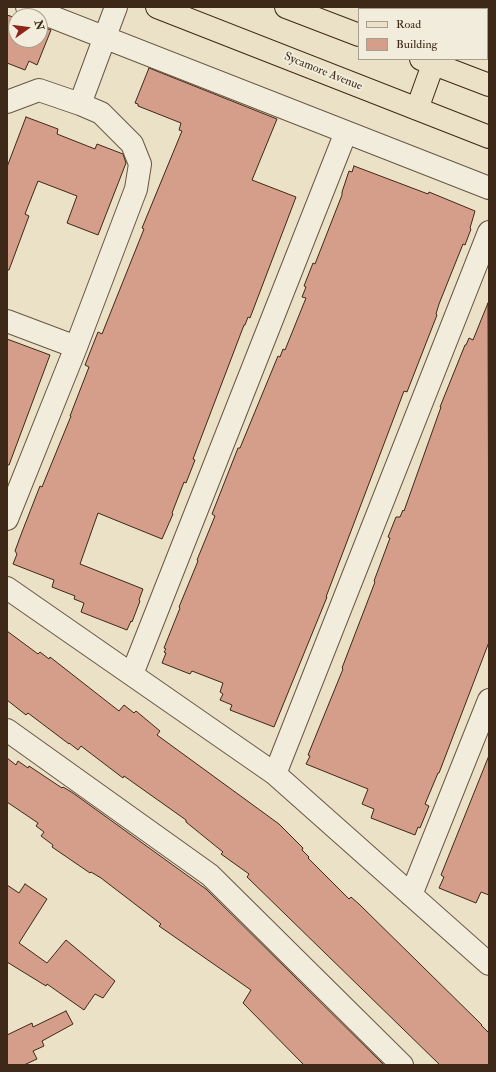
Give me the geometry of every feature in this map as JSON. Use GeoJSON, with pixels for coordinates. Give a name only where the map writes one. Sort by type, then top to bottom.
{"type":"FeatureCollection","features":[{"type":"Feature","properties":{"kind":"main road","name":"Sycamore Avenue"},"geometry":{"type":"LineString","coordinates":[[157,7],[489,137]]}},
{"type":"Feature","properties":{"kind":"main road"},"geometry":{"type":"LineString","coordinates":[[286,7],[358,35]]}},
{"type":"Feature","properties":{"kind":"main road"},"geometry":{"type":"LineString","coordinates":[[417,109],[430,61],[489,85]]}},
{"type":"Feature","properties":{"kind":"lane"},"geometry":{"type":"LineString","coordinates":[[27,7],[489,188]]}},
{"type":"Feature","properties":{"kind":"lane"},"geometry":{"type":"LineString","coordinates":[[80,104],[116,7]]}},
{"type":"Feature","properties":{"kind":"lane"},"geometry":{"type":"LineString","coordinates":[[7,102],[39,90],[101,113],[132,144],[140,164],[136,189],[76,347],[7,519]]}},
{"type":"Feature","properties":{"kind":"lane"},"geometry":{"type":"LineString","coordinates":[[132,674],[346,132]]}},
{"type":"Feature","properties":{"kind":"lane"},"geometry":{"type":"LineString","coordinates":[[275,774],[489,232]]}},
{"type":"Feature","properties":{"kind":"lane"},"geometry":{"type":"LineString","coordinates":[[7,321],[76,347]]}},
{"type":"Feature","properties":{"kind":"lane"},"geometry":{"type":"LineString","coordinates":[[7,588],[275,774],[489,964]]}},
{"type":"Feature","properties":{"kind":"lane"},"geometry":{"type":"LineString","coordinates":[[411,895],[489,700]]}},
{"type":"Feature","properties":{"kind":"lane"},"geometry":{"type":"LineString","coordinates":[[7,730],[210,875],[402,1065]]}},
{"type":"Feature","properties":{"kind":"building"},"geometry":{"type":"Polygon","coordinates":[[[7,15],[8,48],[44,48],[37,65],[29,61],[25,70],[7,63],[7,15]]]}},
{"type":"Feature","properties":{"kind":"building"},"geometry":{"type":"Polygon","coordinates":[[[48,29],[51,30],[48,38],[48,29]]]}},
{"type":"Feature","properties":{"kind":"building"},"geometry":{"type":"Polygon","coordinates":[[[149,68],[277,119],[252,180],[296,197],[250,318],[248,317],[244,325],[193,459],[195,460],[186,483],[184,482],[172,513],[173,514],[162,539],[98,513],[80,564],[143,589],[132,622],[131,621],[127,630],[81,612],[84,603],[74,599],[75,596],[52,587],[54,580],[13,564],[17,554],[15,551],[22,532],[40,486],[42,487],[71,416],[89,367],[85,365],[98,332],[102,334],[144,229],[142,228],[182,131],[179,130],[181,123],[138,106],[138,104],[135,103],[149,68]]]}},
{"type":"Feature","properties":{"kind":"building"},"geometry":{"type":"Polygon","coordinates":[[[26,117],[58,129],[57,134],[95,149],[97,144],[123,154],[126,163],[98,235],[67,223],[77,196],[38,181],[25,214],[29,216],[9,270],[7,270],[7,167],[26,117]]]}},
{"type":"Feature","properties":{"kind":"building"},"geometry":{"type":"Polygon","coordinates":[[[354,166],[428,194],[429,192],[475,211],[471,229],[465,245],[463,244],[439,304],[437,315],[407,392],[404,391],[327,597],[274,727],[230,710],[232,705],[220,700],[223,694],[220,692],[223,683],[192,671],[190,674],[162,663],[166,653],[164,652],[166,649],[164,648],[215,516],[212,514],[238,448],[240,448],[278,356],[280,357],[283,349],[285,350],[306,298],[302,297],[306,287],[304,286],[313,263],[315,264],[342,195],[349,171],[352,172],[354,166]]]}},
{"type":"Feature","properties":{"kind":"building"},"geometry":{"type":"Polygon","coordinates":[[[488,303],[489,642],[439,773],[425,804],[429,806],[420,828],[418,827],[415,835],[371,818],[374,809],[362,804],[368,789],[306,764],[310,756],[308,755],[343,669],[342,668],[375,582],[374,581],[390,538],[388,537],[396,517],[400,517],[403,510],[404,511],[440,407],[465,345],[469,338],[473,340],[488,303]]]}},
{"type":"Feature","properties":{"kind":"building"},"geometry":{"type":"Polygon","coordinates":[[[7,339],[50,355],[9,465],[7,465],[7,339]]]}},
{"type":"Feature","properties":{"kind":"building"},"geometry":{"type":"Polygon","coordinates":[[[7,631],[38,654],[40,652],[49,659],[50,657],[119,711],[124,705],[134,713],[136,711],[160,731],[157,735],[279,824],[303,848],[302,850],[309,857],[308,858],[349,899],[351,897],[359,904],[489,1033],[489,1065],[440,1065],[247,877],[249,874],[221,854],[223,852],[186,822],[186,820],[124,776],[123,778],[81,746],[78,750],[28,713],[26,715],[7,700],[7,631]]]}},
{"type":"Feature","properties":{"kind":"building"},"geometry":{"type":"Polygon","coordinates":[[[7,758],[16,765],[18,761],[28,768],[29,766],[62,788],[63,787],[73,793],[206,889],[384,1065],[304,1065],[243,1003],[251,990],[159,926],[161,924],[101,878],[91,872],[90,873],[52,847],[53,845],[41,836],[44,832],[36,826],[38,823],[7,802],[7,758]]]}},
{"type":"Feature","properties":{"kind":"building"},"geometry":{"type":"Polygon","coordinates":[[[488,758],[489,895],[481,892],[476,903],[439,888],[444,877],[441,875],[488,758]]]}},
{"type":"Feature","properties":{"kind":"building"},"geometry":{"type":"Polygon","coordinates":[[[25,884],[47,899],[19,943],[47,963],[66,940],[115,981],[103,998],[95,994],[84,1010],[47,984],[46,986],[7,962],[7,885],[19,893],[25,884]]]}},
{"type":"Feature","properties":{"kind":"building"},"geometry":{"type":"Polygon","coordinates":[[[66,1011],[73,1024],[42,1041],[44,1046],[33,1051],[37,1059],[24,1065],[7,1065],[7,1035],[32,1023],[33,1027],[66,1011]]]}}]}
